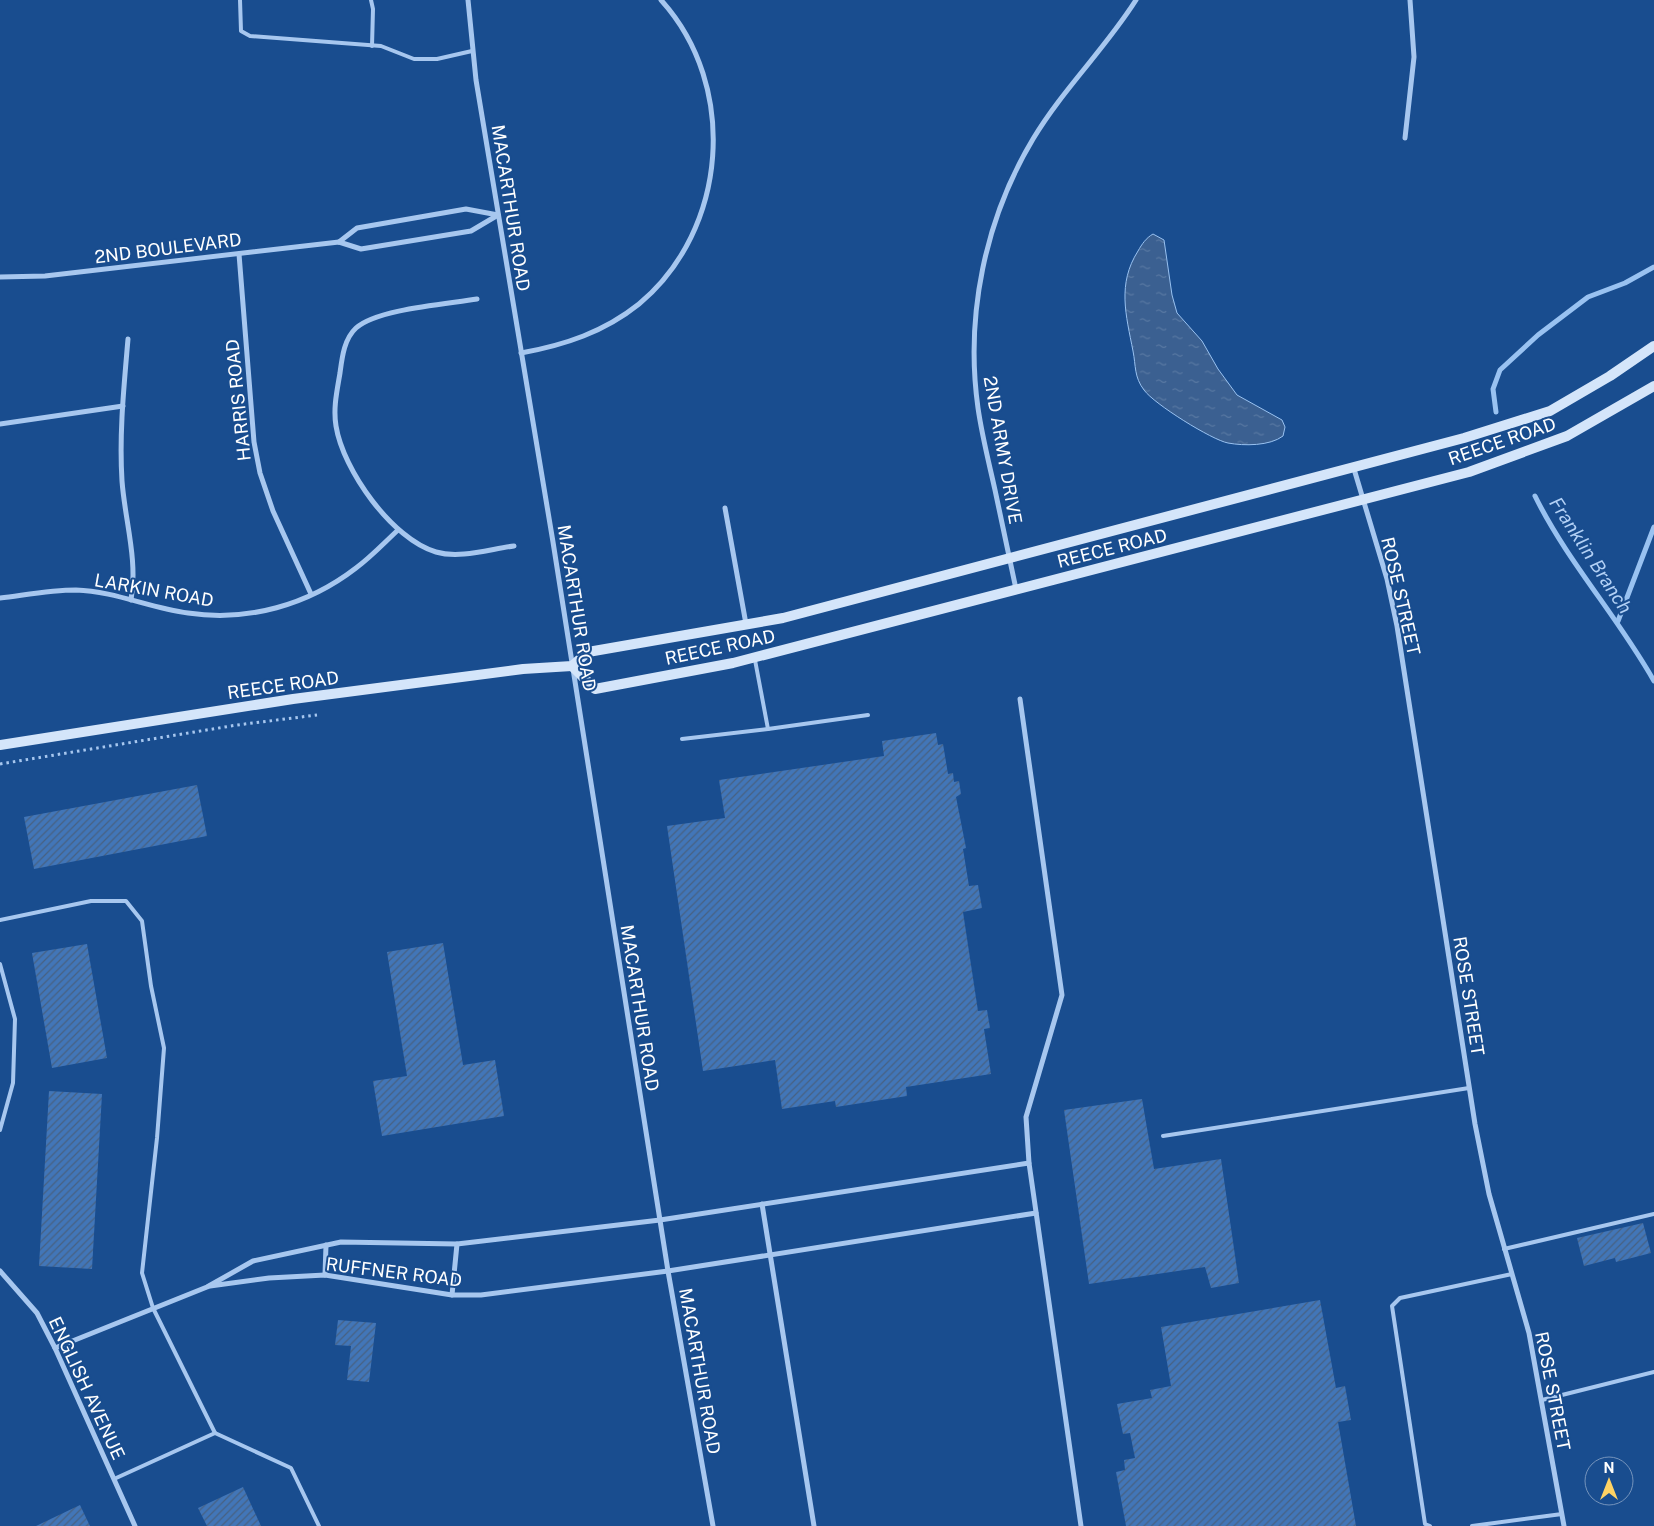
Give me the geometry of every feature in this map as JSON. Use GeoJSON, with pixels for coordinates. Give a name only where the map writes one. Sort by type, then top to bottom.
{"type":"FeatureCollection","features":[{"type":"Feature","properties":{"kind":"street","name":"MACARTHUR ROAD"},"geometry":{"type":"LineString","coordinates":[[468,0],[472,51],[498,215],[668,1271],[713,1526]]}},
{"type":"Feature","properties":{"kind":"street"},"geometry":{"type":"LineString","coordinates":[[521,353],[580,339],[608,325],[639,304],[660,283],[676,261],[693,233],[703,209],[710,186],[713,162],[712,107],[695,50],[681,26],[661,0]]}},
{"type":"Feature","properties":{"kind":"street","name":"2ND ARMY DRIVE"},"geometry":{"type":"LineString","coordinates":[[1016,589],[983,437],[975,378],[976,314],[982,269],[993,227],[1017,167],[1051,111],[1119,26],[1136,0]]}},
{"type":"Feature","properties":{"kind":"street"},"geometry":{"type":"LineString","coordinates":[[1405,138],[1414,57],[1410,0]]}},
{"type":"Feature","properties":{"kind":"street","name":"2ND BOULEVARD"},"geometry":{"type":"LineString","coordinates":[[339,242],[357,228],[457,210],[466,209],[498,215]]}},
{"type":"Feature","properties":{"kind":"street","name":"2ND BOULEVARD"},"geometry":{"type":"LineString","coordinates":[[0,277],[45,276],[339,242],[361,250],[471,231],[498,215]]}},
{"type":"Feature","properties":{"kind":"street","name":"HARRIS ROAD"},"geometry":{"type":"LineString","coordinates":[[239,254],[254,442],[260,473],[273,510],[311,594]]}},
{"type":"Feature","properties":{"kind":"street"},"geometry":{"type":"LineString","coordinates":[[477,299],[387,314],[370,319],[356,328],[343,353],[335,404],[339,440],[345,458],[354,475],[398,530],[416,542],[436,552],[454,554],[514,546]]}},
{"type":"Feature","properties":{"kind":"street"},"geometry":{"type":"LineString","coordinates":[[128,339],[123,406],[122,482],[134,568],[131,600]]}},
{"type":"Feature","properties":{"kind":"street","name":"REECE ROAD"},"geometry":{"type":"LineString","coordinates":[[0,745],[293,699],[523,669],[572,666],[588,652],[783,618],[1354,469],[1487,432],[1550,411],[1610,376],[1654,346]]}},
{"type":"Feature","properties":{"kind":"street","name":"REECE ROAD"},"geometry":{"type":"LineString","coordinates":[[572,666],[595,688],[754,657],[1363,500],[1469,472],[1567,436],[1654,386]]}},
{"type":"Feature","properties":{"kind":"street"},"geometry":{"type":"LineString","coordinates":[[0,424],[123,406]]}},
{"type":"Feature","properties":{"kind":"street","name":"ROSE STREET"},"geometry":{"type":"LineString","coordinates":[[1354,469],[1387,579],[1397,626],[1469,1088],[1489,1194],[1529,1334],[1564,1526]]}},
{"type":"Feature","properties":{"kind":"street"},"geometry":{"type":"LineString","coordinates":[[725,508],[746,625]]}},
{"type":"Feature","properties":{"kind":"street","name":"LARKIN ROAD"},"geometry":{"type":"LineString","coordinates":[[0,598],[77,590],[109,594],[188,613],[233,616],[285,607],[339,580],[357,568],[398,530]]}},
{"type":"Feature","properties":{"kind":"street"},"geometry":{"type":"LineString","coordinates":[[1020,700],[1062,995],[1026,1117],[1029,1163],[1082,1526]]}},
{"type":"Feature","properties":{"kind":"street","name":"RUFFNER ROAD"},"geometry":{"type":"LineString","coordinates":[[55,1348],[207,1287],[252,1261],[341,1242],[457,1244],[660,1220],[1029,1163]]}},
{"type":"Feature","properties":{"kind":"street"},"geometry":{"type":"LineString","coordinates":[[762,1204],[814,1526]]}},
{"type":"Feature","properties":{"kind":"street","name":"RUFFNER ROAD"},"geometry":{"type":"LineString","coordinates":[[207,1287],[269,1278],[324,1275],[452,1296],[482,1296],[668,1271],[1036,1214]]}},
{"type":"Feature","properties":{"kind":"street"},"geometry":{"type":"LineString","coordinates":[[452,1296],[457,1244]]}},
{"type":"Feature","properties":{"kind":"street"},"geometry":{"type":"LineString","coordinates":[[324,1275],[326,1245]]}},
{"type":"Feature","properties":{"kind":"street","name":"ENGLISH AVENUE"},"geometry":{"type":"LineString","coordinates":[[0,1271],[37,1313],[55,1348],[135,1526]]}},
{"type":"Feature","properties":{"kind":"lane"},"geometry":{"type":"LineString","coordinates":[[240,0],[241,31],[250,36],[381,46],[414,59],[437,59],[472,51]]}},
{"type":"Feature","properties":{"kind":"lane"},"geometry":{"type":"LineString","coordinates":[[371,0],[373,9],[372,46]]}},
{"type":"Feature","properties":{"kind":"lane"},"geometry":{"type":"LineString","coordinates":[[754,657],[768,729]]}},
{"type":"Feature","properties":{"kind":"lane"},"geometry":{"type":"LineString","coordinates":[[682,739],[868,715]]}},
{"type":"Feature","properties":{"kind":"lane"},"geometry":{"type":"LineString","coordinates":[[0,920],[91,901],[126,901],[142,922],[151,986],[164,1048],[158,1138],[142,1273],[153,1308],[215,1433],[291,1468],[319,1526]]}},
{"type":"Feature","properties":{"kind":"lane"},"geometry":{"type":"LineString","coordinates":[[0,964],[15,1019],[13,1083],[0,1130]]}},
{"type":"Feature","properties":{"kind":"lane"},"geometry":{"type":"LineString","coordinates":[[1163,1136],[1469,1088]]}},
{"type":"Feature","properties":{"kind":"lane"},"geometry":{"type":"LineString","coordinates":[[1504,1249],[1654,1214]]}},
{"type":"Feature","properties":{"kind":"lane"},"geometry":{"type":"LineString","coordinates":[[1430,1526],[1425,1524],[1392,1306],[1400,1298],[1512,1274]]}},
{"type":"Feature","properties":{"kind":"lane"},"geometry":{"type":"LineString","coordinates":[[1542,1400],[1654,1372]]}},
{"type":"Feature","properties":{"kind":"lane"},"geometry":{"type":"LineString","coordinates":[[114,1479],[215,1433]]}},
{"type":"Feature","properties":{"kind":"lane"},"geometry":{"type":"LineString","coordinates":[[1472,1526],[1562,1514]]}},
{"type":"Feature","properties":{"kind":"path"},"geometry":{"type":"LineString","coordinates":[[0,764],[317,715]]}},
{"type":"Feature","properties":{"kind":"water"},"geometry":{"type":"Polygon","coordinates":[[[1153,234],[1164,240],[1172,295],[1177,313],[1202,341],[1218,369],[1237,395],[1282,420],[1285,427],[1283,436],[1271,442],[1249,445],[1228,443],[1220,440],[1197,429],[1159,404],[1144,390],[1138,381],[1126,312],[1125,288],[1131,263],[1148,237],[1153,234]]]}},
{"type":"Feature","properties":{"kind":"building"},"geometry":{"type":"Polygon","coordinates":[[[936,733],[938,745],[943,744],[948,774],[953,773],[954,782],[959,781],[961,794],[956,797],[966,848],[963,849],[969,886],[978,885],[982,908],[963,912],[978,1011],[987,1010],[990,1028],[984,1029],[991,1074],[906,1087],[907,1096],[836,1107],[835,1101],[782,1109],[775,1060],[703,1071],[667,826],[725,818],[719,780],[884,756],[882,741],[936,733]]]}},
{"type":"Feature","properties":{"kind":"building"},"geometry":{"type":"Polygon","coordinates":[[[197,785],[207,836],[34,869],[24,817],[197,785]]]}},
{"type":"Feature","properties":{"kind":"building"},"geometry":{"type":"Polygon","coordinates":[[[443,943],[463,1065],[495,1060],[504,1116],[382,1136],[373,1081],[407,1076],[387,952],[443,943]]]}},
{"type":"Feature","properties":{"kind":"building"},"geometry":{"type":"Polygon","coordinates":[[[87,944],[107,1058],[52,1068],[32,953],[87,944]]]}},
{"type":"Feature","properties":{"kind":"building"},"geometry":{"type":"Polygon","coordinates":[[[49,1091],[102,1094],[92,1269],[39,1266],[49,1091]]]}},
{"type":"Feature","properties":{"kind":"building"},"geometry":{"type":"Polygon","coordinates":[[[1142,1099],[1154,1169],[1221,1159],[1239,1283],[1211,1288],[1205,1267],[1089,1284],[1064,1110],[1142,1099]]]}},
{"type":"Feature","properties":{"kind":"building"},"geometry":{"type":"Polygon","coordinates":[[[1643,1223],[1651,1253],[1616,1262],[1615,1258],[1584,1266],[1577,1238],[1643,1223]]]}},
{"type":"Feature","properties":{"kind":"building"},"geometry":{"type":"Polygon","coordinates":[[[1320,1300],[1336,1388],[1345,1386],[1351,1420],[1338,1422],[1356,1526],[1126,1526],[1116,1472],[1125,1470],[1124,1460],[1135,1458],[1130,1433],[1123,1434],[1117,1404],[1152,1398],[1150,1390],[1171,1386],[1161,1327],[1320,1300]]]}},
{"type":"Feature","properties":{"kind":"building"},"geometry":{"type":"Polygon","coordinates":[[[338,1320],[376,1323],[369,1382],[347,1380],[351,1346],[335,1345],[338,1320]]]}},
{"type":"Feature","properties":{"kind":"building"},"geometry":{"type":"Polygon","coordinates":[[[243,1487],[261,1526],[207,1526],[198,1508],[243,1487]]]}},
{"type":"Feature","properties":{"kind":"building"},"geometry":{"type":"Polygon","coordinates":[[[80,1505],[90,1526],[36,1526],[80,1505]]]}},
{"type":"Feature","properties":{"kind":"waterway","name":"Franklin Branch"},"geometry":{"type":"LineString","coordinates":[[1496,412],[1493,389],[1500,370],[1538,335],[1588,297],[1625,283],[1654,267]]}},
{"type":"Feature","properties":{"kind":"waterway","name":"Franklin Branch"},"geometry":{"type":"LineString","coordinates":[[1535,496],[1562,543],[1625,634],[1654,681]]}},
{"type":"Feature","properties":{"kind":"waterway"},"geometry":{"type":"LineString","coordinates":[[1618,621],[1654,527]]}}]}
